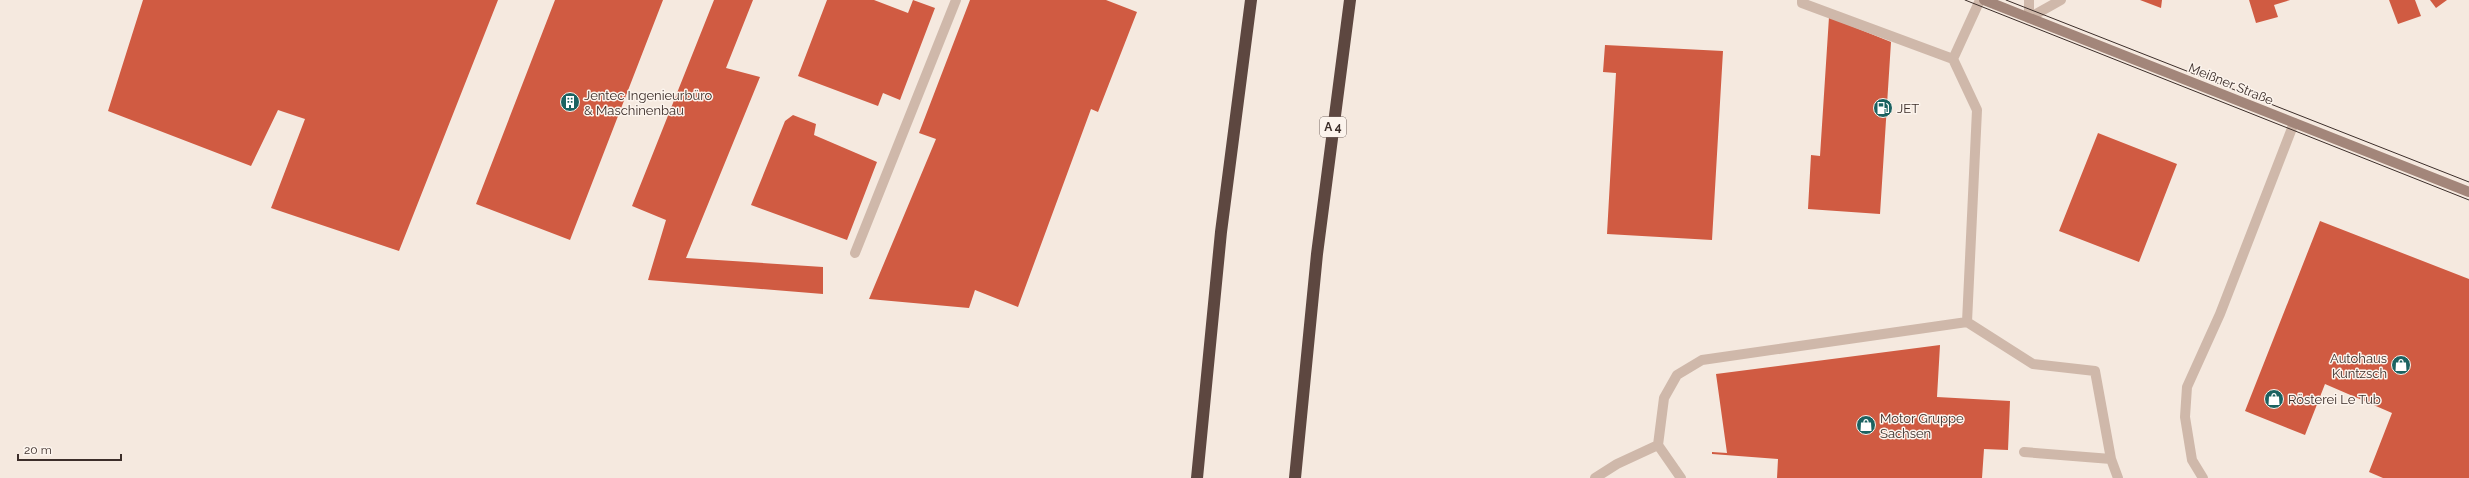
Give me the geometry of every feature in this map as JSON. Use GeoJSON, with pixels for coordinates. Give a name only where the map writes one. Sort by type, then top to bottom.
{"type":"FeatureCollection","features":[{"type":"Feature","properties":{"kind":"highway"},"geometry":{"type":"LineString","coordinates":[[1197,478],[1221,232],[1251,0]]}},
{"type":"Feature","properties":{"kind":"highway","name":"A 4"},"geometry":{"type":"LineString","coordinates":[[1295,478],[1317,254],[1350,0]]}},
{"type":"Feature","properties":{"kind":"main road","name":"Meißner Straße"},"geometry":{"type":"LineString","coordinates":[[1984,0],[2469,192]]}},
{"type":"Feature","properties":{"kind":"street"},"geometry":{"type":"LineString","coordinates":[[855,253],[956,0]]}},
{"type":"Feature","properties":{"kind":"street"},"geometry":{"type":"LineString","coordinates":[[1802,0],[1802,4],[1953,59],[1977,110],[1967,322]]}},
{"type":"Feature","properties":{"kind":"street"},"geometry":{"type":"LineString","coordinates":[[1953,59],[1980,0]]}},
{"type":"Feature","properties":{"kind":"street"},"geometry":{"type":"LineString","coordinates":[[2028,18],[2029,0]]}},
{"type":"Feature","properties":{"kind":"street"},"geometry":{"type":"LineString","coordinates":[[2028,18],[2061,0]]}},
{"type":"Feature","properties":{"kind":"street"},"geometry":{"type":"LineString","coordinates":[[2203,478],[2192,460],[2185,417],[2187,387],[2220,314],[2294,123]]}},
{"type":"Feature","properties":{"kind":"street"},"geometry":{"type":"LineString","coordinates":[[1681,478],[1658,445],[1664,398],[1677,375],[1702,360],[1967,322],[2033,364],[2095,371],[2111,459],[2118,478]]}},
{"type":"Feature","properties":{"kind":"street"},"geometry":{"type":"LineString","coordinates":[[1595,478],[1617,464],[1658,445]]}},
{"type":"Feature","properties":{"kind":"street"},"geometry":{"type":"LineString","coordinates":[[2024,452],[2111,459]]}},
{"type":"Feature","properties":{"kind":"building"},"geometry":{"type":"Polygon","coordinates":[[[143,0],[498,0],[399,251],[271,208],[305,119],[278,110],[251,166],[108,111],[143,0]]]}},
{"type":"Feature","properties":{"kind":"building","name":"Jentec Ingenieurbüro & Maschinenbau"},"geometry":{"type":"Polygon","coordinates":[[[555,0],[663,0],[570,240],[476,204],[555,0]]]}},
{"type":"Feature","properties":{"kind":"building"},"geometry":{"type":"Polygon","coordinates":[[[714,0],[753,0],[726,68],[760,77],[686,258],[823,267],[823,294],[648,280],[666,220],[632,206],[714,0]]]}},
{"type":"Feature","properties":{"kind":"building"},"geometry":{"type":"Polygon","coordinates":[[[827,0],[874,0],[908,13],[913,0],[935,8],[900,100],[883,93],[878,106],[798,76],[827,0]]]}},
{"type":"Feature","properties":{"kind":"building"},"geometry":{"type":"Polygon","coordinates":[[[970,0],[1106,0],[1137,12],[1098,112],[1091,109],[1018,307],[975,290],[969,308],[869,299],[936,139],[919,133],[970,0]]]}},
{"type":"Feature","properties":{"kind":"building"},"geometry":{"type":"Polygon","coordinates":[[[2140,0],[2162,0],[2161,8],[2140,0]]]}},
{"type":"Feature","properties":{"kind":"building"},"geometry":{"type":"Polygon","coordinates":[[[2249,0],[2290,0],[2274,5],[2278,17],[2256,23],[2249,0]]]}},
{"type":"Feature","properties":{"kind":"building"},"geometry":{"type":"Polygon","coordinates":[[[2389,0],[2415,0],[2421,16],[2398,24],[2389,0]]]}},
{"type":"Feature","properties":{"kind":"building"},"geometry":{"type":"Polygon","coordinates":[[[2430,0],[2447,0],[2436,8],[2430,0]]]}},
{"type":"Feature","properties":{"kind":"building"},"geometry":{"type":"Polygon","coordinates":[[[1829,17],[1891,42],[1880,214],[1808,209],[1811,155],[1820,156],[1829,17]]]}},
{"type":"Feature","properties":{"kind":"building"},"geometry":{"type":"Polygon","coordinates":[[[1605,45],[1723,51],[1712,240],[1607,234],[1616,73],[1603,72],[1605,45]]]}},
{"type":"Feature","properties":{"kind":"building"},"geometry":{"type":"Polygon","coordinates":[[[793,115],[816,124],[814,135],[877,162],[847,240],[751,205],[785,121],[793,115]]]}},
{"type":"Feature","properties":{"kind":"building"},"geometry":{"type":"Polygon","coordinates":[[[2098,133],[2177,164],[2139,262],[2059,231],[2098,133]]]}},
{"type":"Feature","properties":{"kind":"building","name":"Autohaus Kuntzsch"},"geometry":{"type":"Polygon","coordinates":[[[2320,221],[2469,279],[2469,478],[2383,478],[2369,472],[2392,413],[2325,384],[2305,435],[2245,411],[2320,221]]]}},
{"type":"Feature","properties":{"kind":"building","name":"Motor Gruppe Sachsen"},"geometry":{"type":"Polygon","coordinates":[[[1940,345],[1937,397],[2010,401],[2008,450],[1984,449],[1982,478],[1777,478],[1778,459],[1712,454],[1712,452],[1727,453],[1716,374],[1940,345]]]}},
{"type":"Feature","properties":{"kind":"tram line"},"geometry":{"type":"LineString","coordinates":[[1965,0],[2469,200]]}},
{"type":"Feature","properties":{"kind":"tram line"},"geometry":{"type":"LineString","coordinates":[[2006,0],[2469,182]]}},
{"type":"Feature","properties":{"kind":"place","name":"Jentec Ingenieurbüro & Maschinenbau"},"geometry":{"type":"Point","coordinates":[570,102]}},
{"type":"Feature","properties":{"kind":"place","name":"JET"},"geometry":{"type":"Point","coordinates":[1883,108]}},
{"type":"Feature","properties":{"kind":"place","name":"Autohaus Kuntzsch"},"geometry":{"type":"Point","coordinates":[2401,365]}},
{"type":"Feature","properties":{"kind":"place","name":"Rösterei Le Tub"},"geometry":{"type":"Point","coordinates":[2274,399]}},
{"type":"Feature","properties":{"kind":"place","name":"Motor Gruppe Sachsen"},"geometry":{"type":"Point","coordinates":[1866,425]}}]}
